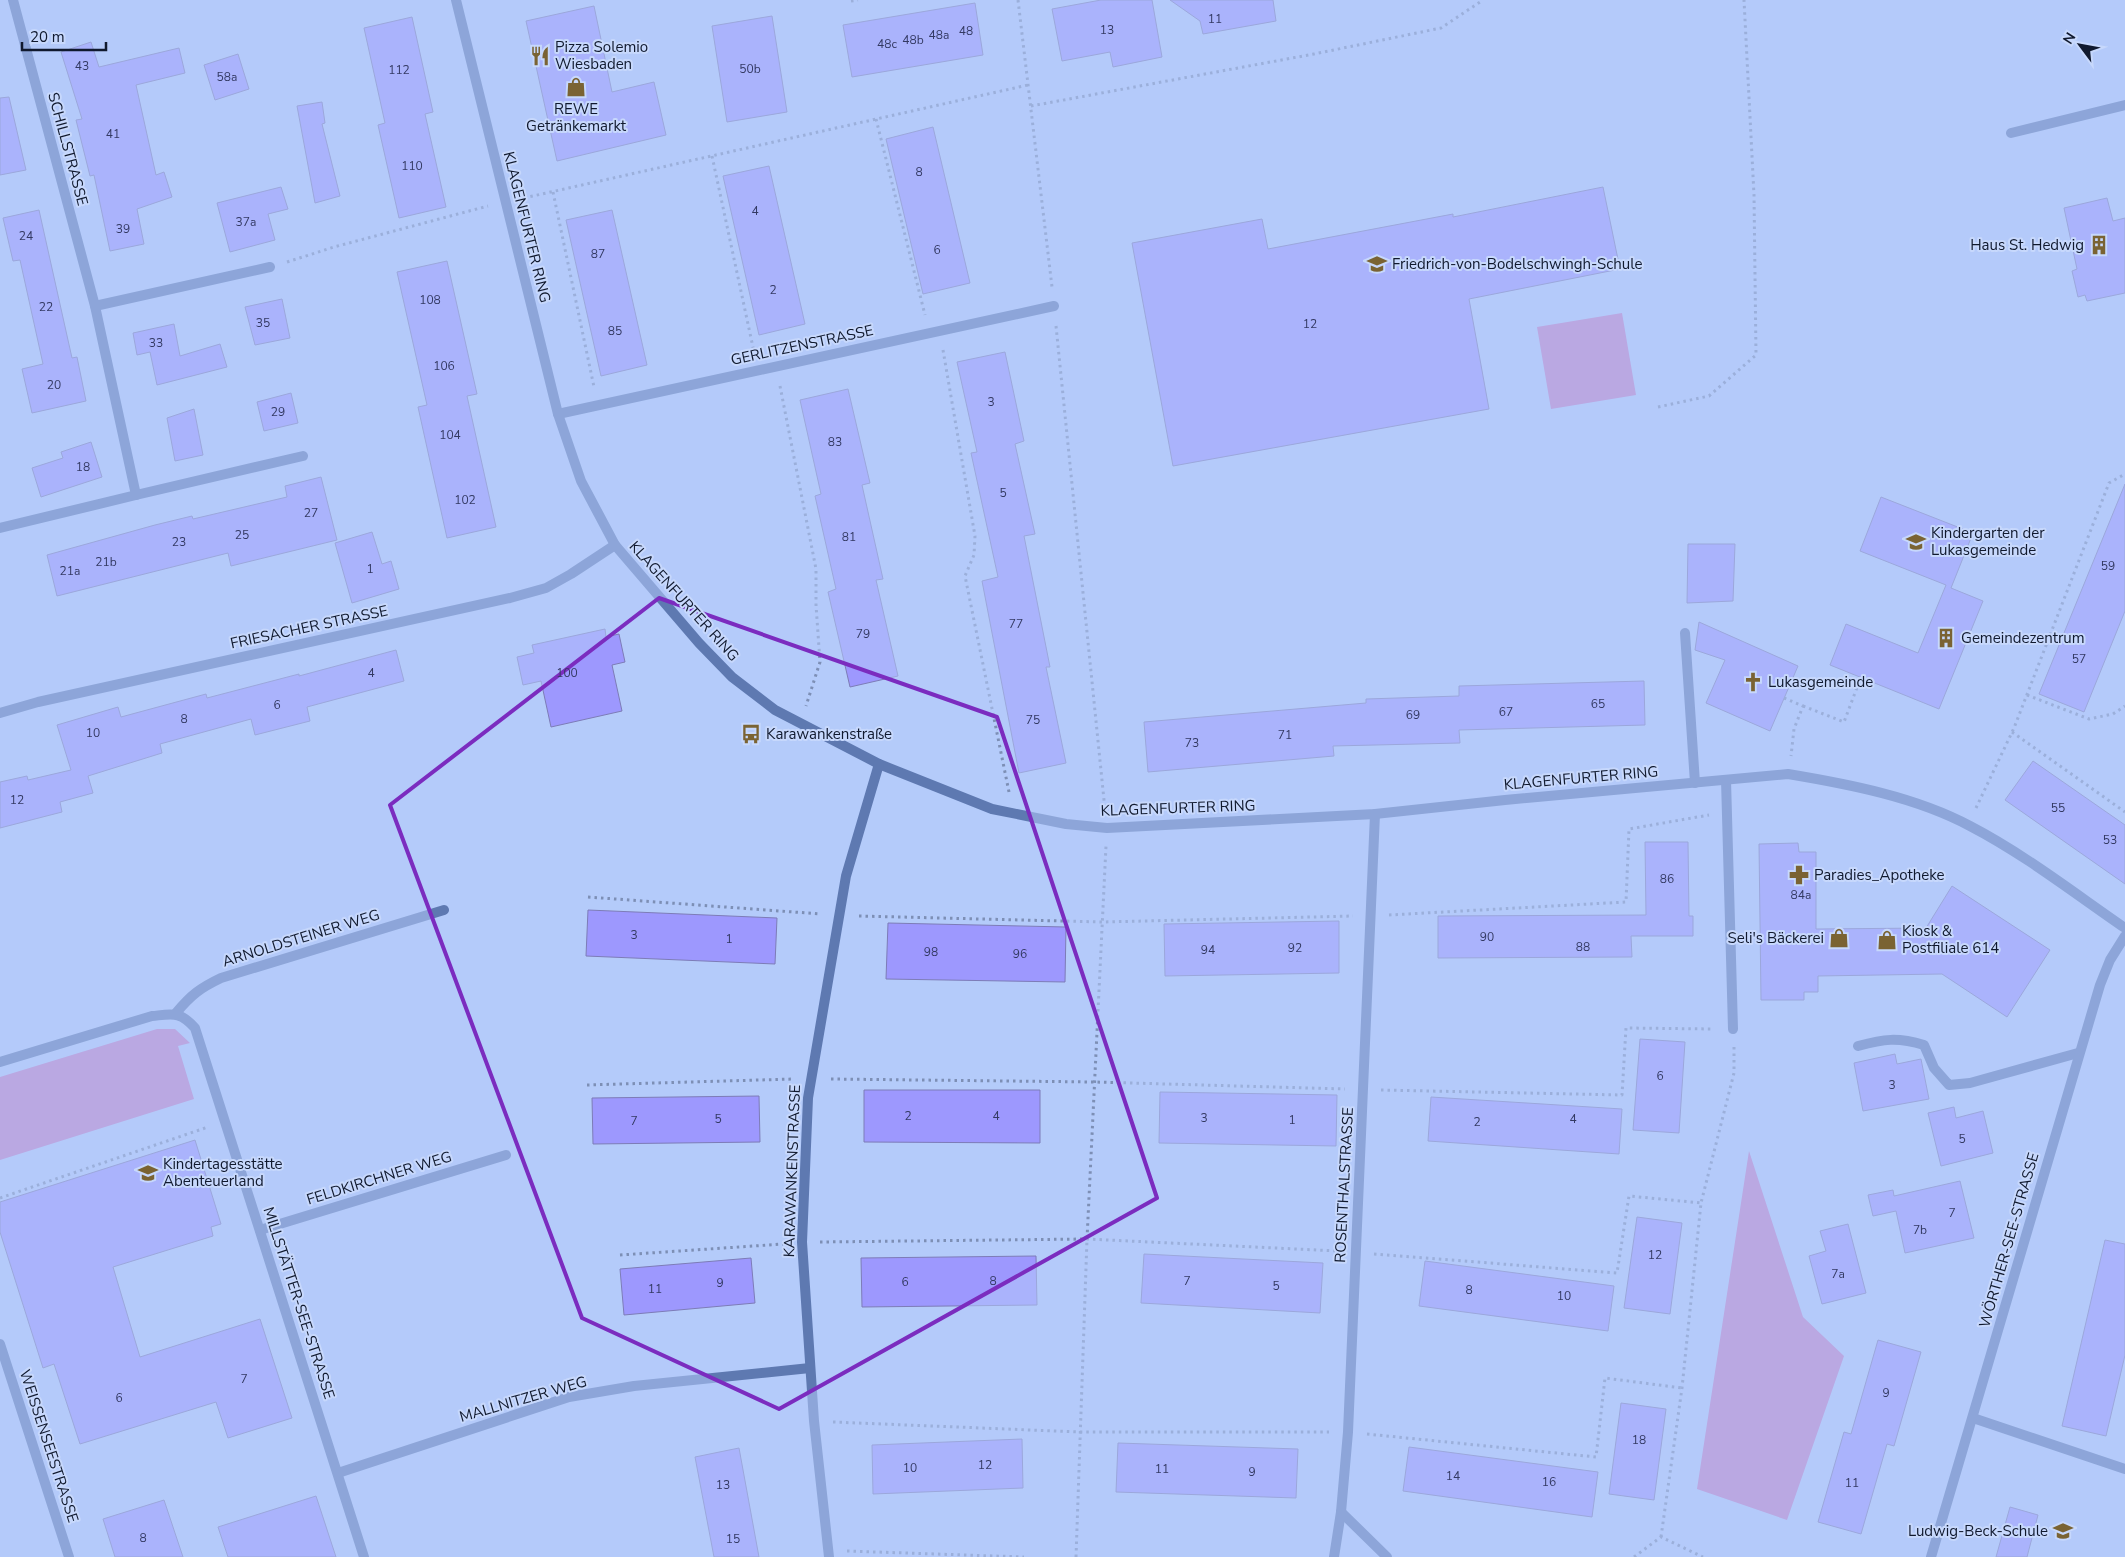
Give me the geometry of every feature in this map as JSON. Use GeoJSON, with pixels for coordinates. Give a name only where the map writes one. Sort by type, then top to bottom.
{"type":"FeatureCollection","features":[{"type":"Feature","properties":{"kind":"street","name":"SCHILLSTRASSE"},"geometry":{"type":"LineString","coordinates":[[14,0],[94,306],[136,495]]}},
{"type":"Feature","properties":{"kind":"street","name":"KLAGENFURTER RING"},"geometry":{"type":"LineString","coordinates":[[456,0],[504,202],[558,414],[581,481],[616,545],[698,643],[732,677],[775,710],[879,764],[992,809],[1066,824],[1107,828],[1375,814],[1788,774],[1835,782],[1911,802],[1968,824],[2002,844],[2125,928]]}},
{"type":"Feature","properties":{"kind":"street"},"geometry":{"type":"LineString","coordinates":[[2011,133],[2125,106]]}},
{"type":"Feature","properties":{"kind":"street"},"geometry":{"type":"LineString","coordinates":[[94,306],[270,266]]}},
{"type":"Feature","properties":{"kind":"street","name":"GERLITZENSTRASSE"},"geometry":{"type":"LineString","coordinates":[[558,414],[1054,306]]}},
{"type":"Feature","properties":{"kind":"street"},"geometry":{"type":"LineString","coordinates":[[0,528],[303,456]]}},
{"type":"Feature","properties":{"kind":"street","name":"FRIESACHER STRASSE"},"geometry":{"type":"LineString","coordinates":[[0,713],[38,702],[510,598],[546,588],[616,545]]}},
{"type":"Feature","properties":{"kind":"street"},"geometry":{"type":"LineString","coordinates":[[1685,633],[1695,783]]}},
{"type":"Feature","properties":{"kind":"street","name":"KARAWANKENSTRASSE"},"geometry":{"type":"LineString","coordinates":[[828,1554],[814,1421],[802,1242],[808,1098],[846,876],[879,764]]}},
{"type":"Feature","properties":{"kind":"street"},"geometry":{"type":"LineString","coordinates":[[1726,780],[1733,1029]]}},
{"type":"Feature","properties":{"kind":"street","name":"ROSENTHALSTRASSE"},"geometry":{"type":"LineString","coordinates":[[1334,1557],[1341,1512],[1348,1432],[1375,814]]}},
{"type":"Feature","properties":{"kind":"street","name":"ARNOLDSTEINER WEG"},"geometry":{"type":"LineString","coordinates":[[176,1013],[187,999],[200,989],[221,978],[444,910]]}},
{"type":"Feature","properties":{"kind":"street","name":"WÖRTHER-SEE-STRASSE"},"geometry":{"type":"LineString","coordinates":[[1931,1557],[2078,1053],[2110,960],[2125,936]]}},
{"type":"Feature","properties":{"kind":"street"},"geometry":{"type":"LineString","coordinates":[[0,1062],[152,1016],[176,1013]]}},
{"type":"Feature","properties":{"kind":"street","name":"MILLSTÄTTER-SEE-STRASSE"},"geometry":{"type":"LineString","coordinates":[[176,1013],[188,1019],[195,1028],[364,1557]]}},
{"type":"Feature","properties":{"kind":"street"},"geometry":{"type":"LineString","coordinates":[[1858,1046],[1875,1041],[1903,1039],[1924,1045],[1934,1068],[1949,1085],[1970,1083],[2078,1053]]}},
{"type":"Feature","properties":{"kind":"street","name":"FELDKIRCHNER WEG"},"geometry":{"type":"LineString","coordinates":[[260,1230],[506,1155]]}},
{"type":"Feature","properties":{"kind":"street","name":"WEISSENSEESTRASSE"},"geometry":{"type":"LineString","coordinates":[[0,1344],[69,1557]]}},
{"type":"Feature","properties":{"kind":"street","name":"MALLNITZER WEG"},"geometry":{"type":"LineString","coordinates":[[338,1473],[569,1398],[634,1386],[810,1368]]}},
{"type":"Feature","properties":{"kind":"street"},"geometry":{"type":"LineString","coordinates":[[1973,1418],[2125,1469]]}},
{"type":"Feature","properties":{"kind":"street"},"geometry":{"type":"LineString","coordinates":[[1341,1512],[1387,1557]]}},
{"type":"Feature","properties":{"kind":"path"},"geometry":{"type":"LineString","coordinates":[[851,1],[858,0]]}},
{"type":"Feature","properties":{"kind":"path"},"geometry":{"type":"LineString","coordinates":[[1018,0],[1054,306],[1107,828],[1087,1239],[1076,1557]]}},
{"type":"Feature","properties":{"kind":"path"},"geometry":{"type":"LineString","coordinates":[[1031,106],[1314,54],[1441,28],[1483,0]]}},
{"type":"Feature","properties":{"kind":"path"},"geometry":{"type":"LineString","coordinates":[[1658,407],[1709,396],[1756,355],[1754,195],[1744,0]]}},
{"type":"Feature","properties":{"kind":"path"},"geometry":{"type":"LineString","coordinates":[[298,259],[334,247],[504,202],[1028,85]]}},
{"type":"Feature","properties":{"kind":"path"},"geometry":{"type":"LineString","coordinates":[[876,119],[934,331],[975,536],[974,555],[965,576],[1013,812]]}},
{"type":"Feature","properties":{"kind":"path"},"geometry":{"type":"LineString","coordinates":[[712,156],[758,370]]}},
{"type":"Feature","properties":{"kind":"path"},"geometry":{"type":"LineString","coordinates":[[552,192],[597,405]]}},
{"type":"Feature","properties":{"kind":"path"},"geometry":{"type":"LineString","coordinates":[[776,366],[816,570],[816,605],[820,662],[801,724]]}},
{"type":"Feature","properties":{"kind":"path"},"geometry":{"type":"LineString","coordinates":[[1968,824],[2012,732],[2108,483],[2125,474]]}},
{"type":"Feature","properties":{"kind":"path"},"geometry":{"type":"LineString","coordinates":[[1784,698],[1844,722],[1861,677]]}},
{"type":"Feature","properties":{"kind":"path"},"geometry":{"type":"LineString","coordinates":[[2027,695],[2089,719],[2113,714],[2125,706]]}},
{"type":"Feature","properties":{"kind":"path"},"geometry":{"type":"LineString","coordinates":[[1788,774],[1794,729],[1803,706]]}},
{"type":"Feature","properties":{"kind":"path"},"geometry":{"type":"LineString","coordinates":[[2012,732],[2125,812]]}},
{"type":"Feature","properties":{"kind":"path"},"geometry":{"type":"LineString","coordinates":[[588,897],[839,915],[1102,922],[1370,916],[1626,902],[1629,829],[1727,812]]}},
{"type":"Feature","properties":{"kind":"path"},"geometry":{"type":"LineString","coordinates":[[587,1085],[811,1078],[1095,1082],[1622,1096],[1626,1028],[1733,1029],[1734,1073],[1701,1203],[1682,1388],[1660,1537],[1634,1557]]}},
{"type":"Feature","properties":{"kind":"path"},"geometry":{"type":"LineString","coordinates":[[0,1198],[225,1121]]}},
{"type":"Feature","properties":{"kind":"path"},"geometry":{"type":"LineString","coordinates":[[620,1255],[802,1242],[1087,1239],[1356,1252],[1617,1274],[1630,1196],[1701,1203]]}},
{"type":"Feature","properties":{"kind":"path"},"geometry":{"type":"LineString","coordinates":[[814,1421],[1080,1432],[1348,1432],[1596,1457],[1605,1378],[1682,1388]]}},
{"type":"Feature","properties":{"kind":"path"},"geometry":{"type":"LineString","coordinates":[[1660,1537],[1703,1557]]}},
{"type":"Feature","properties":{"kind":"path"},"geometry":{"type":"LineString","coordinates":[[828,1554],[1024,1557]]}},
{"type":"Feature","properties":{"kind":"highlighted area"},"geometry":{"type":"Polygon","coordinates":[[[659,598],[997,717],[1157,1198],[779,1409],[582,1318],[390,805],[659,598]]]}},
{"type":"Feature","properties":{"kind":"shaded area"},"geometry":{"type":"Polygon","coordinates":[[[1622,313],[1636,395],[1551,409],[1537,327],[1622,313]]]}},
{"type":"Feature","properties":{"kind":"shaded area"},"geometry":{"type":"Polygon","coordinates":[[[157,1029],[175,1029],[190,1043],[178,1046],[194,1099],[0,1160],[0,1077],[157,1029]]]}},
{"type":"Feature","properties":{"kind":"shaded area"},"geometry":{"type":"Polygon","coordinates":[[[1749,1151],[1803,1317],[1844,1356],[1787,1520],[1697,1489],[1749,1151]]]}},
{"type":"Feature","properties":{"kind":"building"},"geometry":{"type":"Polygon","coordinates":[[[1101,0],[1152,0],[1162,57],[1113,67],[1110,52],[1062,61],[1052,9],[1101,0]]]}},
{"type":"Feature","properties":{"kind":"building"},"geometry":{"type":"Polygon","coordinates":[[[1170,0],[1273,0],[1276,21],[1203,34],[1200,21],[1170,0]]]}},
{"type":"Feature","properties":{"kind":"building"},"geometry":{"type":"Polygon","coordinates":[[[975,3],[983,55],[852,77],[843,25],[975,3]]]}},
{"type":"Feature","properties":{"kind":"building","name":"REWE Getränkemarkt"},"geometry":{"type":"Polygon","coordinates":[[[594,6],[612,92],[654,82],[666,135],[557,161],[526,21],[594,6]]]}},
{"type":"Feature","properties":{"kind":"building"},"geometry":{"type":"Polygon","coordinates":[[[772,16],[787,112],[727,122],[712,26],[772,16]]]}},
{"type":"Feature","properties":{"kind":"building"},"geometry":{"type":"Polygon","coordinates":[[[412,17],[433,112],[425,114],[446,207],[399,218],[378,125],[385,123],[364,28],[412,17]]]}},
{"type":"Feature","properties":{"kind":"building"},"geometry":{"type":"Polygon","coordinates":[[[91,42],[99,67],[179,48],[185,73],[136,85],[156,175],[164,172],[172,197],[137,209],[144,244],[110,251],[94,175],[90,176],[76,120],[82,119],[61,52],[91,42]]]}},
{"type":"Feature","properties":{"kind":"building"},"geometry":{"type":"Polygon","coordinates":[[[238,54],[249,89],[215,100],[204,65],[238,54]]]}},
{"type":"Feature","properties":{"kind":"building"},"geometry":{"type":"Polygon","coordinates":[[[9,97],[26,170],[0,175],[0,98],[9,97]]]}},
{"type":"Feature","properties":{"kind":"building"},"geometry":{"type":"Polygon","coordinates":[[[322,102],[325,123],[322,124],[340,196],[315,203],[297,106],[322,102]]]}},
{"type":"Feature","properties":{"kind":"building"},"geometry":{"type":"Polygon","coordinates":[[[933,127],[970,283],[923,294],[886,139],[933,127]]]}},
{"type":"Feature","properties":{"kind":"building"},"geometry":{"type":"Polygon","coordinates":[[[769,166],[805,324],[759,335],[723,176],[769,166]]]}},
{"type":"Feature","properties":{"kind":"building"},"geometry":{"type":"Polygon","coordinates":[[[281,187],[288,209],[268,214],[275,240],[230,252],[217,203],[281,187]]]}},
{"type":"Feature","properties":{"kind":"building"},"geometry":{"type":"Polygon","coordinates":[[[1603,187],[1620,269],[1469,299],[1489,409],[1173,466],[1132,243],[1262,219],[1268,249],[1453,214],[1453,217],[1603,187]]]}},
{"type":"Feature","properties":{"kind":"building","name":"Haus St. Hedwig"},"geometry":{"type":"Polygon","coordinates":[[[2107,198],[2113,221],[2125,218],[2125,293],[2087,301],[2085,295],[2078,297],[2072,271],[2077,269],[2064,208],[2107,198]]]}},
{"type":"Feature","properties":{"kind":"building"},"geometry":{"type":"Polygon","coordinates":[[[39,210],[72,358],[77,357],[86,401],[32,413],[22,369],[43,364],[20,260],[13,261],[3,218],[39,210]]]}},
{"type":"Feature","properties":{"kind":"building"},"geometry":{"type":"Polygon","coordinates":[[[612,210],[647,365],[601,376],[566,220],[612,210]]]}},
{"type":"Feature","properties":{"kind":"building"},"geometry":{"type":"Polygon","coordinates":[[[447,261],[477,394],[467,396],[496,527],[447,538],[418,407],[427,405],[397,272],[447,261]]]}},
{"type":"Feature","properties":{"kind":"building"},"geometry":{"type":"Polygon","coordinates":[[[282,299],[290,338],[255,345],[245,307],[282,299]]]}},
{"type":"Feature","properties":{"kind":"building"},"geometry":{"type":"Polygon","coordinates":[[[174,324],[180,356],[220,344],[227,367],[157,385],[150,352],[137,355],[133,333],[174,324]]]}},
{"type":"Feature","properties":{"kind":"building"},"geometry":{"type":"Polygon","coordinates":[[[1005,352],[1024,441],[1015,444],[1035,534],[1024,536],[1050,667],[1046,667],[1066,763],[1019,773],[982,581],[998,577],[971,453],[977,452],[957,362],[1005,352]]]}},
{"type":"Feature","properties":{"kind":"building"},"geometry":{"type":"Polygon","coordinates":[[[848,389],[870,483],[862,485],[883,579],[876,580],[898,676],[850,687],[828,592],[836,589],[815,496],[821,494],[800,400],[848,389]]]}},
{"type":"Feature","properties":{"kind":"building"},"geometry":{"type":"Polygon","coordinates":[[[291,393],[298,423],[264,431],[257,402],[291,393]]]}},
{"type":"Feature","properties":{"kind":"building"},"geometry":{"type":"Polygon","coordinates":[[[194,409],[203,455],[175,461],[167,418],[194,409]]]}},
{"type":"Feature","properties":{"kind":"building"},"geometry":{"type":"Polygon","coordinates":[[[91,442],[102,477],[41,497],[32,468],[63,458],[61,452],[91,442]]]}},
{"type":"Feature","properties":{"kind":"building"},"geometry":{"type":"Polygon","coordinates":[[[321,477],[337,540],[231,566],[228,553],[57,596],[47,555],[192,516],[193,519],[287,497],[285,486],[321,477]]]}},
{"type":"Feature","properties":{"kind":"building"},"geometry":{"type":"Polygon","coordinates":[[[2125,484],[2125,611],[2084,712],[2039,694],[2125,484]]]}},
{"type":"Feature","properties":{"kind":"building"},"geometry":{"type":"Polygon","coordinates":[[[1881,497],[1973,533],[1951,588],[1983,601],[1939,709],[1830,665],[1846,624],[1918,653],[1946,585],[1860,551],[1881,497]]]}},
{"type":"Feature","properties":{"kind":"building"},"geometry":{"type":"Polygon","coordinates":[[[372,532],[382,564],[391,561],[399,589],[352,603],[335,543],[372,532]]]}},
{"type":"Feature","properties":{"kind":"building"},"geometry":{"type":"Polygon","coordinates":[[[1688,544],[1735,544],[1733,601],[1687,603],[1688,544]]]}},
{"type":"Feature","properties":{"kind":"building","name":"Lukasgemeinde"},"geometry":{"type":"Polygon","coordinates":[[[1699,622],[1798,666],[1770,731],[1706,703],[1725,660],[1695,650],[1699,622]]]}},
{"type":"Feature","properties":{"kind":"building"},"geometry":{"type":"Polygon","coordinates":[[[605,629],[606,637],[619,634],[625,662],[612,665],[622,711],[551,727],[541,681],[523,685],[517,657],[534,653],[532,645],[605,629]]]}},
{"type":"Feature","properties":{"kind":"building"},"geometry":{"type":"Polygon","coordinates":[[[396,650],[404,681],[307,707],[310,721],[255,735],[251,719],[160,744],[162,753],[88,776],[93,793],[60,802],[62,812],[0,828],[0,782],[27,776],[28,780],[71,770],[57,725],[118,707],[121,717],[206,694],[207,698],[396,650]]]}},
{"type":"Feature","properties":{"kind":"building"},"geometry":{"type":"Polygon","coordinates":[[[1644,681],[1645,725],[1459,730],[1460,743],[1333,746],[1334,756],[1148,772],[1144,722],[1366,703],[1366,699],[1459,696],[1459,686],[1644,681]]]}},
{"type":"Feature","properties":{"kind":"building"},"geometry":{"type":"Polygon","coordinates":[[[2033,761],[2125,825],[2125,884],[2005,800],[2033,761]]]}},
{"type":"Feature","properties":{"kind":"building"},"geometry":{"type":"Polygon","coordinates":[[[1645,842],[1688,842],[1689,916],[1693,916],[1693,936],[1631,936],[1632,957],[1438,958],[1438,916],[1646,915],[1645,842]]]}},
{"type":"Feature","properties":{"kind":"building"},"geometry":{"type":"Polygon","coordinates":[[[1798,843],[1799,852],[1816,852],[1816,929],[1926,928],[1952,886],[2050,950],[2007,1017],[1942,974],[1818,976],[1818,992],[1804,992],[1804,1000],[1761,1000],[1759,844],[1798,843]]]}},
{"type":"Feature","properties":{"kind":"building"},"geometry":{"type":"Polygon","coordinates":[[[588,910],[777,918],[775,964],[586,956],[588,910]]]}},
{"type":"Feature","properties":{"kind":"building"},"geometry":{"type":"Polygon","coordinates":[[[1339,921],[1339,973],[1165,976],[1164,924],[1339,921]]]}},
{"type":"Feature","properties":{"kind":"building"},"geometry":{"type":"Polygon","coordinates":[[[888,923],[1066,927],[1065,982],[886,979],[888,923]]]}},
{"type":"Feature","properties":{"kind":"building"},"geometry":{"type":"Polygon","coordinates":[[[1640,1039],[1685,1042],[1679,1133],[1633,1130],[1640,1039]]]}},
{"type":"Feature","properties":{"kind":"building"},"geometry":{"type":"Polygon","coordinates":[[[1895,1054],[1897,1064],[1921,1059],[1929,1099],[1863,1111],[1854,1063],[1895,1054]]]}},
{"type":"Feature","properties":{"kind":"building"},"geometry":{"type":"Polygon","coordinates":[[[864,1090],[1040,1090],[1040,1143],[864,1142],[864,1090]]]}},
{"type":"Feature","properties":{"kind":"building"},"geometry":{"type":"Polygon","coordinates":[[[1160,1092],[1337,1095],[1336,1146],[1159,1143],[1160,1092]]]}},
{"type":"Feature","properties":{"kind":"building"},"geometry":{"type":"Polygon","coordinates":[[[759,1096],[760,1142],[593,1144],[592,1098],[759,1096]]]}},
{"type":"Feature","properties":{"kind":"building"},"geometry":{"type":"Polygon","coordinates":[[[1431,1097],[1622,1109],[1619,1154],[1428,1141],[1431,1097]]]}},
{"type":"Feature","properties":{"kind":"building"},"geometry":{"type":"Polygon","coordinates":[[[1954,1107],[1956,1118],[1983,1111],[1993,1153],[1941,1166],[1928,1113],[1954,1107]]]}},
{"type":"Feature","properties":{"kind":"building"},"geometry":{"type":"Polygon","coordinates":[[[195,1140],[221,1224],[211,1227],[213,1236],[113,1267],[140,1357],[260,1319],[292,1418],[228,1438],[216,1402],[80,1444],[54,1364],[43,1368],[0,1232],[0,1202],[195,1140]]]}},
{"type":"Feature","properties":{"kind":"building"},"geometry":{"type":"Polygon","coordinates":[[[1960,1181],[1974,1238],[1905,1253],[1896,1211],[1873,1216],[1868,1195],[1893,1190],[1894,1196],[1960,1181]]]}},
{"type":"Feature","properties":{"kind":"building"},"geometry":{"type":"Polygon","coordinates":[[[1637,1217],[1682,1223],[1670,1314],[1624,1308],[1637,1217]]]}},
{"type":"Feature","properties":{"kind":"building"},"geometry":{"type":"Polygon","coordinates":[[[1848,1224],[1866,1293],[1822,1304],[1809,1256],[1826,1251],[1820,1231],[1848,1224]]]}},
{"type":"Feature","properties":{"kind":"building"},"geometry":{"type":"Polygon","coordinates":[[[2105,1240],[2125,1244],[2125,1355],[2106,1436],[2062,1426],[2105,1240]]]}},
{"type":"Feature","properties":{"kind":"building"},"geometry":{"type":"Polygon","coordinates":[[[1144,1254],[1323,1263],[1320,1313],[1141,1303],[1144,1254]]]}},
{"type":"Feature","properties":{"kind":"building"},"geometry":{"type":"Polygon","coordinates":[[[1036,1256],[1037,1305],[862,1307],[861,1258],[1036,1256]]]}},
{"type":"Feature","properties":{"kind":"building"},"geometry":{"type":"Polygon","coordinates":[[[751,1258],[755,1303],[624,1315],[620,1269],[751,1258]]]}},
{"type":"Feature","properties":{"kind":"building"},"geometry":{"type":"Polygon","coordinates":[[[1425,1261],[1614,1286],[1608,1331],[1419,1306],[1425,1261]]]}},
{"type":"Feature","properties":{"kind":"building"},"geometry":{"type":"Polygon","coordinates":[[[1878,1340],[1921,1352],[1894,1446],[1887,1444],[1861,1534],[1818,1522],[1844,1432],[1851,1434],[1878,1340]]]}},
{"type":"Feature","properties":{"kind":"building"},"geometry":{"type":"Polygon","coordinates":[[[1621,1403],[1666,1409],[1654,1500],[1609,1494],[1621,1403]]]}},
{"type":"Feature","properties":{"kind":"building"},"geometry":{"type":"Polygon","coordinates":[[[1022,1439],[1023,1488],[873,1494],[872,1445],[1022,1439]]]}},
{"type":"Feature","properties":{"kind":"building"},"geometry":{"type":"Polygon","coordinates":[[[1118,1443],[1298,1449],[1296,1498],[1116,1492],[1118,1443]]]}},
{"type":"Feature","properties":{"kind":"building"},"geometry":{"type":"Polygon","coordinates":[[[1409,1447],[1598,1472],[1592,1517],[1403,1491],[1409,1447]]]}},
{"type":"Feature","properties":{"kind":"building"},"geometry":{"type":"Polygon","coordinates":[[[739,1448],[759,1557],[714,1557],[695,1457],[739,1448]]]}},
{"type":"Feature","properties":{"kind":"building"},"geometry":{"type":"Polygon","coordinates":[[[316,1496],[336,1557],[228,1557],[218,1527],[316,1496]]]}},
{"type":"Feature","properties":{"kind":"building"},"geometry":{"type":"Polygon","coordinates":[[[164,1500],[183,1557],[115,1557],[103,1519],[164,1500]]]}},
{"type":"Feature","properties":{"kind":"building"},"geometry":{"type":"Polygon","coordinates":[[[2010,1507],[2038,1515],[2027,1557],[1996,1557],[2010,1507]]]}},
{"type":"Feature","properties":{"kind":"place","name":"Pizza Solemio Wiesbaden"},"geometry":{"type":"Point","coordinates":[540,56]}},
{"type":"Feature","properties":{"kind":"place","name":"REWE Getränkemarkt"},"geometry":{"type":"Point","coordinates":[576,87]}},
{"type":"Feature","properties":{"kind":"place","name":"Haus St. Hedwig"},"geometry":{"type":"Point","coordinates":[2099,245]}},
{"type":"Feature","properties":{"kind":"place","name":"Friedrich-von-Bodelschwingh-Schule"},"geometry":{"type":"Point","coordinates":[1377,264]}},
{"type":"Feature","properties":{"kind":"place","name":"Kindergarten der Lukasgemeinde"},"geometry":{"type":"Point","coordinates":[1916,542]}},
{"type":"Feature","properties":{"kind":"place","name":"Gemeindezentrum"},"geometry":{"type":"Point","coordinates":[1946,638]}},
{"type":"Feature","properties":{"kind":"place","name":"Lukasgemeinde"},"geometry":{"type":"Point","coordinates":[1753,682]}},
{"type":"Feature","properties":{"kind":"place","name":"Karawankenstraße"},"geometry":{"type":"Point","coordinates":[751,734]}},
{"type":"Feature","properties":{"kind":"place","name":"Paradies_Apotheke"},"geometry":{"type":"Point","coordinates":[1799,875]}},
{"type":"Feature","properties":{"kind":"place","name":"Seli's Bäckerei"},"geometry":{"type":"Point","coordinates":[1839,938]}},
{"type":"Feature","properties":{"kind":"place","name":"Kiosk & Postfiliale 614"},"geometry":{"type":"Point","coordinates":[1887,940]}},
{"type":"Feature","properties":{"kind":"place","name":"Kindertagesstätte Abenteuerland"},"geometry":{"type":"Point","coordinates":[148,1173]}},
{"type":"Feature","properties":{"kind":"place","name":"Ludwig-Beck-Schule"},"geometry":{"type":"Point","coordinates":[2063,1531]}}]}
